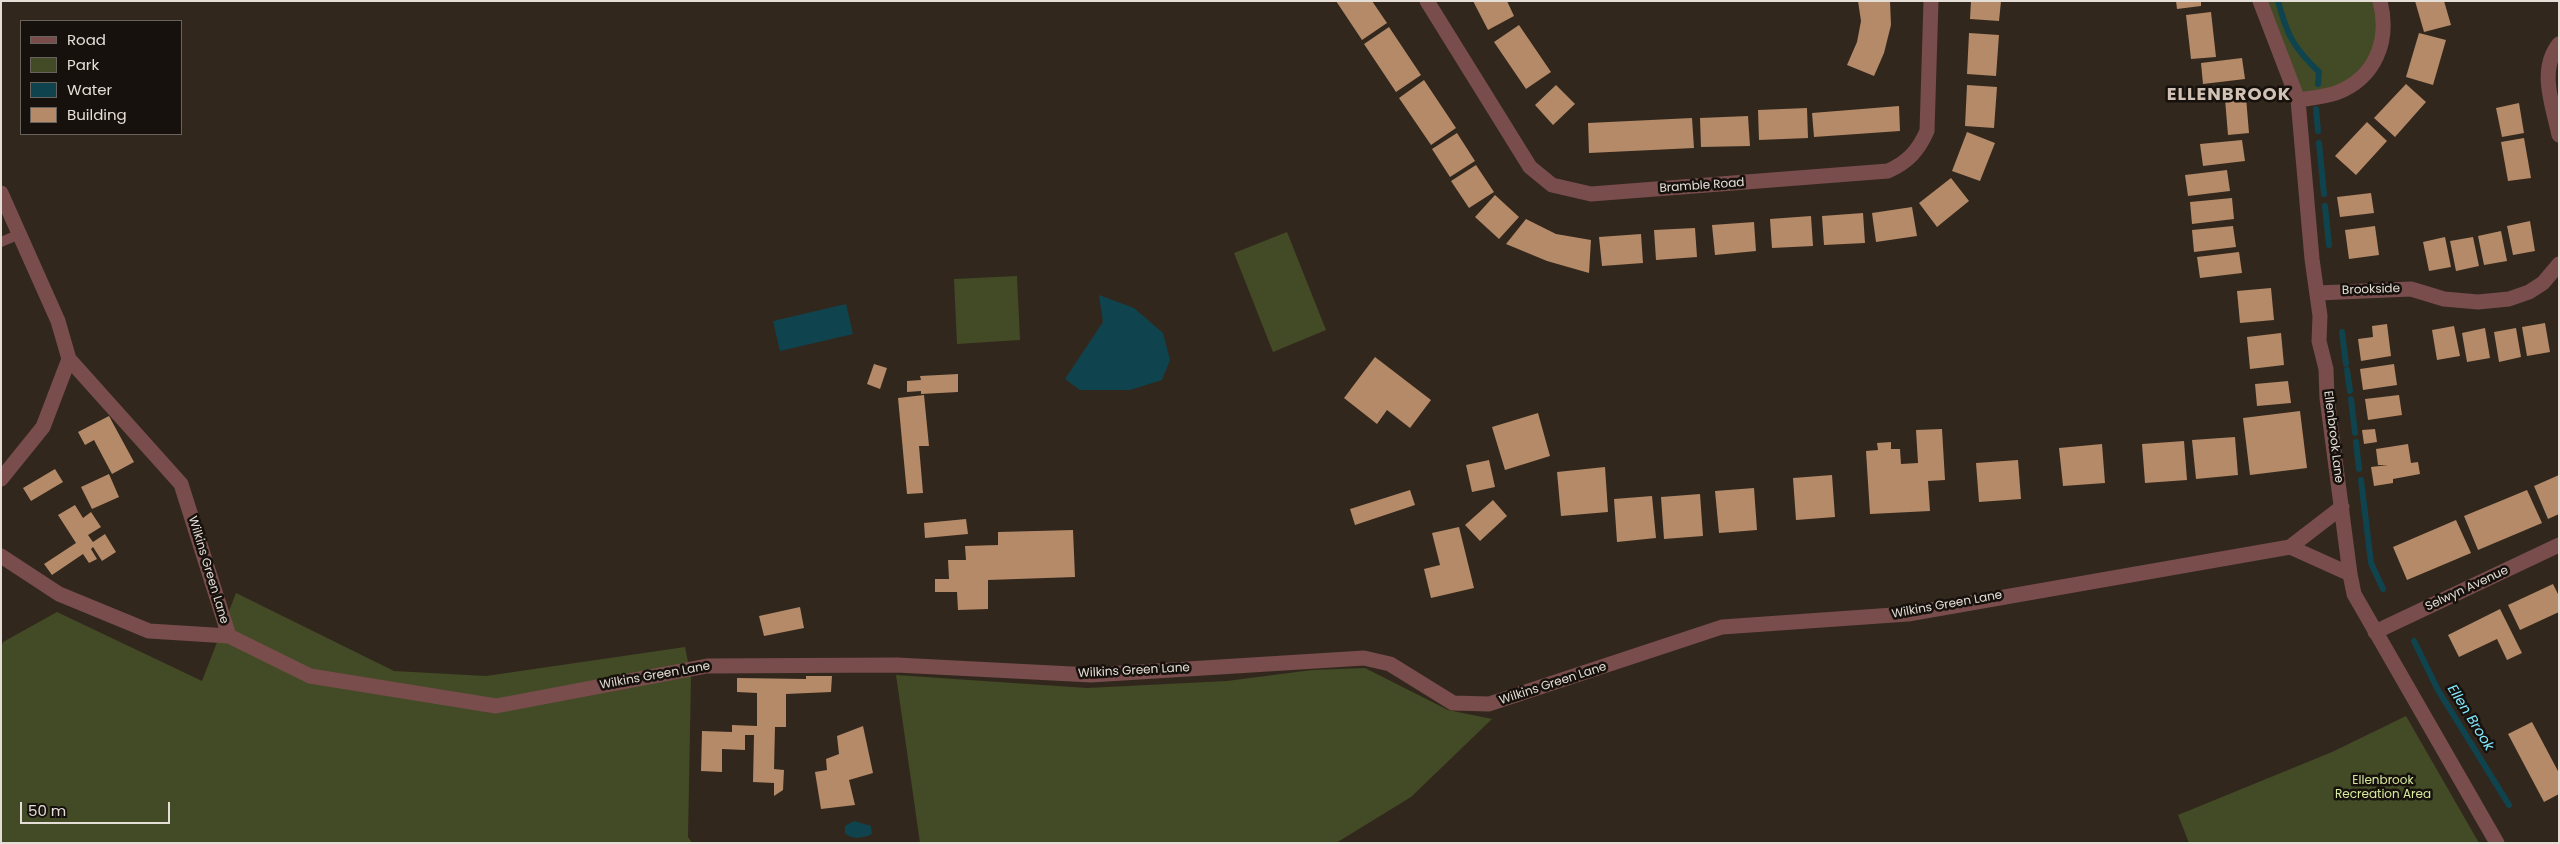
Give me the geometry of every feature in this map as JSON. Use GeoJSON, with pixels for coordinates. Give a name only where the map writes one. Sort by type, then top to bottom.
{"type":"FeatureCollection","features":[{"type":"Feature","properties":{"kind":"street","name":"Bramble Road"},"geometry":{"type":"LineString","coordinates":[[1427,1],[1530,167],[1552,186],[1590,194],[1888,171],[1904,164],[1920,146],[1928,131],[1931,1]]}},
{"type":"Feature","properties":{"kind":"street","name":"Ellenbrook Lane"},"geometry":{"type":"LineString","coordinates":[[2260,1],[2298,100],[2312,259],[2318,292],[2319,341],[2326,370],[2327,398],[2354,594],[2497,843]]}},
{"type":"Feature","properties":{"kind":"street"},"geometry":{"type":"LineString","coordinates":[[2298,100],[2336,93],[2367,72],[2383,40],[2385,19],[2380,1]]}},
{"type":"Feature","properties":{"kind":"street"},"geometry":{"type":"LineString","coordinates":[[2559,44],[2551,56],[2547,73],[2559,135]]}},
{"type":"Feature","properties":{"kind":"street","name":"Wilkins Green Lane"},"geometry":{"type":"LineString","coordinates":[[1,193],[58,321],[69,358],[181,484],[229,636],[310,676],[496,706],[706,666],[898,665],[1091,675],[1364,658],[1390,664],[1453,703],[1489,704],[1722,627],[1908,614],[2290,547],[2342,507]]}},
{"type":"Feature","properties":{"kind":"street","name":"Brookside"},"geometry":{"type":"LineString","coordinates":[[2318,292],[2411,289],[2444,299],[2478,302],[2509,299],[2529,292],[2543,283],[2559,264]]}},
{"type":"Feature","properties":{"kind":"street"},"geometry":{"type":"LineString","coordinates":[[1,479],[43,427],[69,358]]}},
{"type":"Feature","properties":{"kind":"street","name":"Selwyn Avenue"},"geometry":{"type":"LineString","coordinates":[[2376,632],[2559,545]]}},
{"type":"Feature","properties":{"kind":"street"},"geometry":{"type":"LineString","coordinates":[[2290,547],[2350,574]]}},
{"type":"Feature","properties":{"kind":"street"},"geometry":{"type":"LineString","coordinates":[[1,556],[59,594],[149,632],[229,636]]}},
{"type":"Feature","properties":{"kind":"lane"},"geometry":{"type":"LineString","coordinates":[[1,242],[20,234]]}},
{"type":"Feature","properties":{"kind":"green space"},"geometry":{"type":"Polygon","coordinates":[[[2260,1],[2380,1],[2383,40],[2355,82],[2298,100],[2260,1]]]}},
{"type":"Feature","properties":{"kind":"green space"},"geometry":{"type":"Polygon","coordinates":[[[1287,232],[1326,330],[1273,352],[1234,253],[1287,232]]]}},
{"type":"Feature","properties":{"kind":"green space"},"geometry":{"type":"Polygon","coordinates":[[[1017,276],[1020,340],[957,344],[954,279],[1017,276]]]}},
{"type":"Feature","properties":{"kind":"green space"},"geometry":{"type":"Polygon","coordinates":[[[236,593],[394,671],[486,676],[685,647],[691,677],[688,837],[692,843],[1,843],[1,649],[3,642],[57,612],[202,681],[236,593]]]}},
{"type":"Feature","properties":{"kind":"green space"},"geometry":{"type":"Polygon","coordinates":[[[1365,668],[1448,710],[1492,719],[1411,797],[1336,843],[920,843],[896,675],[1087,688],[1227,681],[1312,670],[1365,668]]]}},
{"type":"Feature","properties":{"kind":"green space","name":"Ellenbrook Recreation Area"},"geometry":{"type":"Polygon","coordinates":[[[2406,716],[2479,843],[2189,843],[2178,815],[2332,752],[2406,716]]]}},
{"type":"Feature","properties":{"kind":"water"},"geometry":{"type":"Polygon","coordinates":[[[1099,295],[1134,308],[1163,333],[1170,360],[1162,380],[1130,390],[1080,390],[1065,379],[1103,322],[1099,295]]]}},
{"type":"Feature","properties":{"kind":"water"},"geometry":{"type":"Polygon","coordinates":[[[846,304],[853,334],[780,351],[773,321],[846,304]]]}},
{"type":"Feature","properties":{"kind":"water"},"geometry":{"type":"Polygon","coordinates":[[[854,821],[871,826],[872,834],[858,838],[851,837],[845,833],[845,826],[854,821]]]}},
{"type":"Feature","properties":{"kind":"building"},"geometry":{"type":"Polygon","coordinates":[[[1336,1],[1372,1],[1387,23],[1362,40],[1336,1]]]}},
{"type":"Feature","properties":{"kind":"building"},"geometry":{"type":"Polygon","coordinates":[[[1473,1],[1507,1],[1514,16],[1488,30],[1473,1]]]}},
{"type":"Feature","properties":{"kind":"building"},"geometry":{"type":"Polygon","coordinates":[[[1858,1],[1890,1],[1891,25],[1884,53],[1874,76],[1847,65],[1857,42],[1861,21],[1858,1]]]}},
{"type":"Feature","properties":{"kind":"building"},"geometry":{"type":"Polygon","coordinates":[[[1971,1],[2001,1],[1999,21],[1970,19],[1971,1]]]}},
{"type":"Feature","properties":{"kind":"building"},"geometry":{"type":"Polygon","coordinates":[[[2176,1],[2201,1],[2201,6],[2177,9],[2176,1]]]}},
{"type":"Feature","properties":{"kind":"building"},"geometry":{"type":"Polygon","coordinates":[[[2415,1],[2444,1],[2451,25],[2424,32],[2415,1]]]}},
{"type":"Feature","properties":{"kind":"building"},"geometry":{"type":"Polygon","coordinates":[[[2211,12],[2216,57],[2191,59],[2186,15],[2211,12]]]}},
{"type":"Feature","properties":{"kind":"building"},"geometry":{"type":"Polygon","coordinates":[[[1519,25],[1551,72],[1526,89],[1494,42],[1519,25]]]}},
{"type":"Feature","properties":{"kind":"building"},"geometry":{"type":"Polygon","coordinates":[[[1389,27],[1421,75],[1396,92],[1364,44],[1389,27]]]}},
{"type":"Feature","properties":{"kind":"building"},"geometry":{"type":"Polygon","coordinates":[[[1969,33],[1999,35],[1996,76],[1967,74],[1969,33]]]}},
{"type":"Feature","properties":{"kind":"building"},"geometry":{"type":"Polygon","coordinates":[[[2419,33],[2446,40],[2433,85],[2406,77],[2419,33]]]}},
{"type":"Feature","properties":{"kind":"building"},"geometry":{"type":"Polygon","coordinates":[[[2242,58],[2245,79],[2203,84],[2201,63],[2242,58]]]}},
{"type":"Feature","properties":{"kind":"building"},"geometry":{"type":"Polygon","coordinates":[[[1424,80],[1456,128],[1431,145],[1399,98],[1424,80]]]}},
{"type":"Feature","properties":{"kind":"building"},"geometry":{"type":"Polygon","coordinates":[[[2406,84],[2426,102],[2395,137],[2374,118],[2406,84]]]}},
{"type":"Feature","properties":{"kind":"building"},"geometry":{"type":"Polygon","coordinates":[[[1556,85],[1575,104],[1553,125],[1535,105],[1556,85]]]}},
{"type":"Feature","properties":{"kind":"building"},"geometry":{"type":"Polygon","coordinates":[[[1967,85],[1997,87],[1994,128],[1965,126],[1967,85]]]}},
{"type":"Feature","properties":{"kind":"building"},"geometry":{"type":"Polygon","coordinates":[[[2246,97],[2249,133],[2228,135],[2225,99],[2246,97]]]}},
{"type":"Feature","properties":{"kind":"building"},"geometry":{"type":"Polygon","coordinates":[[[2519,103],[2524,133],[2502,137],[2496,108],[2519,103]]]}},
{"type":"Feature","properties":{"kind":"building"},"geometry":{"type":"Polygon","coordinates":[[[1899,106],[1900,131],[1814,137],[1812,113],[1899,106]]]}},
{"type":"Feature","properties":{"kind":"building"},"geometry":{"type":"Polygon","coordinates":[[[1807,108],[1808,138],[1759,140],[1758,110],[1807,108]]]}},
{"type":"Feature","properties":{"kind":"building"},"geometry":{"type":"Polygon","coordinates":[[[1748,116],[1750,146],[1701,147],[1700,118],[1748,116]]]}},
{"type":"Feature","properties":{"kind":"building"},"geometry":{"type":"Polygon","coordinates":[[[1692,118],[1694,148],[1589,153],[1588,123],[1692,118]]]}},
{"type":"Feature","properties":{"kind":"building"},"geometry":{"type":"Polygon","coordinates":[[[2367,122],[2387,141],[2356,175],[2335,156],[2367,122]]]}},
{"type":"Feature","properties":{"kind":"building"},"geometry":{"type":"Polygon","coordinates":[[[1967,132],[1995,143],[1980,181],[1952,171],[1967,132]]]}},
{"type":"Feature","properties":{"kind":"building"},"geometry":{"type":"Polygon","coordinates":[[[1457,133],[1475,161],[1450,177],[1432,149],[1457,133]]]}},
{"type":"Feature","properties":{"kind":"building"},"geometry":{"type":"Polygon","coordinates":[[[2524,138],[2531,178],[2508,181],[2501,142],[2524,138]]]}},
{"type":"Feature","properties":{"kind":"building"},"geometry":{"type":"Polygon","coordinates":[[[2242,140],[2245,161],[2203,166],[2200,144],[2242,140]]]}},
{"type":"Feature","properties":{"kind":"building"},"geometry":{"type":"Polygon","coordinates":[[[1476,165],[1494,192],[1469,208],[1451,181],[1476,165]]]}},
{"type":"Feature","properties":{"kind":"building"},"geometry":{"type":"Polygon","coordinates":[[[2227,170],[2230,191],[2188,196],[2185,175],[2227,170]]]}},
{"type":"Feature","properties":{"kind":"building"},"geometry":{"type":"Polygon","coordinates":[[[1951,178],[1969,201],[1937,227],[1919,203],[1951,178]]]}},
{"type":"Feature","properties":{"kind":"building"},"geometry":{"type":"Polygon","coordinates":[[[2371,193],[2374,213],[2340,217],[2337,197],[2371,193]]]}},
{"type":"Feature","properties":{"kind":"building"},"geometry":{"type":"Polygon","coordinates":[[[1495,195],[1519,217],[1499,239],[1475,217],[1495,195]]]}},
{"type":"Feature","properties":{"kind":"building"},"geometry":{"type":"Polygon","coordinates":[[[2232,198],[2234,219],[2192,224],[2190,202],[2232,198]]]}},
{"type":"Feature","properties":{"kind":"building"},"geometry":{"type":"Polygon","coordinates":[[[1912,207],[1917,236],[1876,242],[1872,213],[1912,207]]]}},
{"type":"Feature","properties":{"kind":"building"},"geometry":{"type":"Polygon","coordinates":[[[1863,213],[1865,243],[1824,245],[1822,216],[1863,213]]]}},
{"type":"Feature","properties":{"kind":"building"},"geometry":{"type":"Polygon","coordinates":[[[1811,216],[1813,246],[1772,248],[1770,219],[1811,216]]]}},
{"type":"Feature","properties":{"kind":"building"},"geometry":{"type":"Polygon","coordinates":[[[1526,219],[1556,234],[1591,240],[1589,273],[1547,261],[1506,244],[1526,219]]]}},
{"type":"Feature","properties":{"kind":"building"},"geometry":{"type":"Polygon","coordinates":[[[2530,221],[2535,251],[2513,255],[2507,226],[2530,221]]]}},
{"type":"Feature","properties":{"kind":"building"},"geometry":{"type":"Polygon","coordinates":[[[1754,222],[1756,251],[1715,255],[1712,225],[1754,222]]]}},
{"type":"Feature","properties":{"kind":"building"},"geometry":{"type":"Polygon","coordinates":[[[2233,226],[2236,247],[2194,252],[2192,230],[2233,226]]]}},
{"type":"Feature","properties":{"kind":"building"},"geometry":{"type":"Polygon","coordinates":[[[2375,226],[2379,255],[2349,259],[2345,230],[2375,226]]]}},
{"type":"Feature","properties":{"kind":"building"},"geometry":{"type":"Polygon","coordinates":[[[1695,228],[1697,257],[1656,260],[1654,230],[1695,228]]]}},
{"type":"Feature","properties":{"kind":"building"},"geometry":{"type":"Polygon","coordinates":[[[2501,231],[2507,261],[2484,265],[2478,236],[2501,231]]]}},
{"type":"Feature","properties":{"kind":"building"},"geometry":{"type":"Polygon","coordinates":[[[1641,234],[1643,263],[1602,266],[1599,237],[1641,234]]]}},
{"type":"Feature","properties":{"kind":"building"},"geometry":{"type":"Polygon","coordinates":[[[2445,237],[2451,267],[2429,271],[2423,242],[2445,237]]]}},
{"type":"Feature","properties":{"kind":"building"},"geometry":{"type":"Polygon","coordinates":[[[2473,237],[2479,266],[2456,271],[2450,241],[2473,237]]]}},
{"type":"Feature","properties":{"kind":"building"},"geometry":{"type":"Polygon","coordinates":[[[2239,252],[2242,273],[2200,278],[2197,257],[2239,252]]]}},
{"type":"Feature","properties":{"kind":"building"},"geometry":{"type":"Polygon","coordinates":[[[2271,288],[2274,320],[2240,323],[2237,291],[2271,288]]]}},
{"type":"Feature","properties":{"kind":"building"},"geometry":{"type":"Polygon","coordinates":[[[2545,323],[2550,352],[2527,356],[2522,327],[2545,323]]]}},
{"type":"Feature","properties":{"kind":"building"},"geometry":{"type":"Polygon","coordinates":[[[2387,324],[2391,356],[2361,361],[2358,339],[2373,337],[2372,326],[2387,324]]]}},
{"type":"Feature","properties":{"kind":"building"},"geometry":{"type":"Polygon","coordinates":[[[2454,326],[2460,356],[2437,360],[2432,330],[2454,326]]]}},
{"type":"Feature","properties":{"kind":"building"},"geometry":{"type":"Polygon","coordinates":[[[2485,328],[2490,358],[2467,362],[2462,333],[2485,328]]]}},
{"type":"Feature","properties":{"kind":"building"},"geometry":{"type":"Polygon","coordinates":[[[2516,328],[2521,357],[2499,362],[2494,332],[2516,328]]]}},
{"type":"Feature","properties":{"kind":"building"},"geometry":{"type":"Polygon","coordinates":[[[2281,333],[2284,365],[2250,369],[2247,337],[2281,333]]]}},
{"type":"Feature","properties":{"kind":"building"},"geometry":{"type":"Polygon","coordinates":[[[1375,357],[1431,400],[1410,428],[1387,410],[1377,424],[1344,398],[1375,357]]]}},
{"type":"Feature","properties":{"kind":"building"},"geometry":{"type":"Polygon","coordinates":[[[874,364],[887,368],[880,389],[867,384],[874,364]]]}},
{"type":"Feature","properties":{"kind":"building"},"geometry":{"type":"Polygon","coordinates":[[[2394,364],[2397,385],[2363,390],[2360,369],[2394,364]]]}},
{"type":"Feature","properties":{"kind":"building"},"geometry":{"type":"Polygon","coordinates":[[[958,374],[958,392],[921,394],[921,391],[907,392],[907,381],[921,380],[920,376],[958,374]]]}},
{"type":"Feature","properties":{"kind":"building"},"geometry":{"type":"Polygon","coordinates":[[[2288,381],[2291,403],[2257,406],[2255,384],[2288,381]]]}},
{"type":"Feature","properties":{"kind":"building"},"geometry":{"type":"Polygon","coordinates":[[[924,395],[929,446],[919,446],[923,493],[907,494],[898,398],[924,395]]]}},
{"type":"Feature","properties":{"kind":"building"},"geometry":{"type":"Polygon","coordinates":[[[2399,395],[2402,415],[2368,420],[2365,399],[2399,395]]]}},
{"type":"Feature","properties":{"kind":"building"},"geometry":{"type":"Polygon","coordinates":[[[2300,411],[2307,468],[2250,475],[2243,418],[2300,411]]]}},
{"type":"Feature","properties":{"kind":"building"},"geometry":{"type":"Polygon","coordinates":[[[1538,413],[1550,456],[1505,470],[1492,427],[1538,413]]]}},
{"type":"Feature","properties":{"kind":"building"},"geometry":{"type":"Polygon","coordinates":[[[109,416],[134,462],[112,474],[94,440],[85,445],[78,432],[109,416]]]}},
{"type":"Feature","properties":{"kind":"building"},"geometry":{"type":"Polygon","coordinates":[[[1942,429],[1945,480],[1928,481],[1930,511],[1870,514],[1866,451],[1878,450],[1877,443],[1891,442],[1891,449],[1900,449],[1901,464],[1918,463],[1916,430],[1942,429]]]}},
{"type":"Feature","properties":{"kind":"building"},"geometry":{"type":"Polygon","coordinates":[[[2375,429],[2377,442],[2364,444],[2362,430],[2375,429]]]}},
{"type":"Feature","properties":{"kind":"building"},"geometry":{"type":"Polygon","coordinates":[[[2235,437],[2238,475],[2196,479],[2192,440],[2235,437]]]}},
{"type":"Feature","properties":{"kind":"building"},"geometry":{"type":"Polygon","coordinates":[[[2184,441],[2187,480],[2145,483],[2142,444],[2184,441]]]}},
{"type":"Feature","properties":{"kind":"building"},"geometry":{"type":"Polygon","coordinates":[[[2102,444],[2105,483],[2063,486],[2059,448],[2102,444]]]}},
{"type":"Feature","properties":{"kind":"building"},"geometry":{"type":"Polygon","coordinates":[[[2408,444],[2411,463],[2418,462],[2420,474],[2393,479],[2393,483],[2374,486],[2371,467],[2388,465],[2378,465],[2376,449],[2408,444]]]}},
{"type":"Feature","properties":{"kind":"building"},"geometry":{"type":"Polygon","coordinates":[[[1489,460],[1495,487],[1472,492],[1466,465],[1489,460]]]}},
{"type":"Feature","properties":{"kind":"building"},"geometry":{"type":"Polygon","coordinates":[[[2018,460],[2021,499],[1979,502],[1976,463],[2018,460]]]}},
{"type":"Feature","properties":{"kind":"building"},"geometry":{"type":"Polygon","coordinates":[[[1605,467],[1608,512],[1561,516],[1557,472],[1605,467]]]}},
{"type":"Feature","properties":{"kind":"building"},"geometry":{"type":"Polygon","coordinates":[[[55,469],[63,482],[31,501],[23,488],[55,469]]]}},
{"type":"Feature","properties":{"kind":"building"},"geometry":{"type":"Polygon","coordinates":[[[109,474],[119,497],[92,509],[81,487],[109,474]]]}},
{"type":"Feature","properties":{"kind":"building"},"geometry":{"type":"Polygon","coordinates":[[[1832,475],[1835,517],[1796,520],[1793,478],[1832,475]]]}},
{"type":"Feature","properties":{"kind":"building"},"geometry":{"type":"Polygon","coordinates":[[[2559,475],[2559,514],[2548,519],[2534,486],[2559,475]]]}},
{"type":"Feature","properties":{"kind":"building"},"geometry":{"type":"Polygon","coordinates":[[[1754,488],[1757,530],[1719,533],[1715,491],[1754,488]]]}},
{"type":"Feature","properties":{"kind":"building"},"geometry":{"type":"Polygon","coordinates":[[[1410,490],[1415,505],[1355,525],[1350,509],[1410,490]]]}},
{"type":"Feature","properties":{"kind":"building"},"geometry":{"type":"Polygon","coordinates":[[[2527,490],[2542,523],[2478,550],[2464,516],[2527,490]]]}},
{"type":"Feature","properties":{"kind":"building"},"geometry":{"type":"Polygon","coordinates":[[[1700,494],[1703,536],[1664,539],[1661,497],[1700,494]]]}},
{"type":"Feature","properties":{"kind":"building"},"geometry":{"type":"Polygon","coordinates":[[[1652,496],[1656,538],[1617,542],[1614,499],[1652,496]]]}},
{"type":"Feature","properties":{"kind":"building"},"geometry":{"type":"Polygon","coordinates":[[[1493,500],[1507,516],[1480,541],[1465,525],[1493,500]]]}},
{"type":"Feature","properties":{"kind":"building"},"geometry":{"type":"Polygon","coordinates":[[[75,505],[83,518],[91,512],[101,527],[88,535],[93,542],[105,534],[116,552],[102,561],[93,547],[91,549],[97,559],[89,563],[83,554],[52,575],[44,564],[76,543],[58,515],[75,505]]]}},
{"type":"Feature","properties":{"kind":"building"},"geometry":{"type":"Polygon","coordinates":[[[966,519],[968,534],[925,538],[924,523],[966,519]]]}},
{"type":"Feature","properties":{"kind":"building"},"geometry":{"type":"Polygon","coordinates":[[[2456,520],[2471,553],[2407,580],[2393,547],[2456,520]]]}},
{"type":"Feature","properties":{"kind":"building"},"geometry":{"type":"Polygon","coordinates":[[[1459,527],[1474,588],[1431,598],[1424,569],[1440,565],[1432,533],[1459,527]]]}},
{"type":"Feature","properties":{"kind":"building"},"geometry":{"type":"Polygon","coordinates":[[[1073,530],[1075,577],[988,580],[988,609],[958,610],[957,592],[935,592],[935,579],[949,579],[948,560],[966,560],[965,546],[998,545],[998,532],[1073,530]]]}},
{"type":"Feature","properties":{"kind":"building"},"geometry":{"type":"Polygon","coordinates":[[[2553,584],[2559,596],[2559,612],[2520,630],[2508,605],[2553,584]]]}},
{"type":"Feature","properties":{"kind":"building"},"geometry":{"type":"Polygon","coordinates":[[[800,607],[804,628],[764,636],[759,616],[800,607]]]}},
{"type":"Feature","properties":{"kind":"building"},"geometry":{"type":"Polygon","coordinates":[[[2500,609],[2522,653],[2507,660],[2497,639],[2459,657],[2448,635],[2500,609]]]}},
{"type":"Feature","properties":{"kind":"building"},"geometry":{"type":"Polygon","coordinates":[[[806,676],[832,676],[831,692],[786,694],[786,727],[775,727],[774,769],[784,770],[783,790],[774,796],[774,783],[753,782],[754,735],[745,735],[745,750],[722,749],[722,772],[701,771],[702,731],[732,732],[732,725],[757,726],[757,693],[737,692],[737,678],[806,679],[806,676]]]}},
{"type":"Feature","properties":{"kind":"building"},"geometry":{"type":"Polygon","coordinates":[[[2532,722],[2559,773],[2559,794],[2544,802],[2508,734],[2532,722]]]}},
{"type":"Feature","properties":{"kind":"building"},"geometry":{"type":"Polygon","coordinates":[[[863,726],[873,773],[849,780],[855,805],[821,809],[815,772],[827,770],[826,759],[839,754],[837,736],[863,726]]]}},
{"type":"Feature","properties":{"kind":"waterway","name":"Ellen Brook"},"geometry":{"type":"LineString","coordinates":[[2278,1],[2292,40],[2319,72],[2318,84]]}},
{"type":"Feature","properties":{"kind":"waterway","name":"Ellen Brook"},"geometry":{"type":"LineString","coordinates":[[2316,109],[2318,131]]}},
{"type":"Feature","properties":{"kind":"waterway","name":"Ellen Brook"},"geometry":{"type":"LineString","coordinates":[[2319,143],[2324,194]]}},
{"type":"Feature","properties":{"kind":"waterway","name":"Ellen Brook"},"geometry":{"type":"LineString","coordinates":[[2325,206],[2329,245]]}},
{"type":"Feature","properties":{"kind":"waterway","name":"Ellen Brook"},"geometry":{"type":"LineString","coordinates":[[2342,332],[2346,364]]}},
{"type":"Feature","properties":{"kind":"waterway","name":"Ellen Brook"},"geometry":{"type":"LineString","coordinates":[[2347,370],[2350,391]]}},
{"type":"Feature","properties":{"kind":"waterway","name":"Ellen Brook"},"geometry":{"type":"LineString","coordinates":[[2351,399],[2355,433]]}},
{"type":"Feature","properties":{"kind":"waterway","name":"Ellen Brook"},"geometry":{"type":"LineString","coordinates":[[2356,442],[2359,469]]}},
{"type":"Feature","properties":{"kind":"waterway","name":"Ellen Brook"},"geometry":{"type":"LineString","coordinates":[[2361,480],[2371,563],[2383,589]]}},
{"type":"Feature","properties":{"kind":"waterway","name":"Ellen Brook"},"geometry":{"type":"LineString","coordinates":[[2414,641],[2438,690],[2509,805]]}},
{"type":"Feature","properties":{"kind":"district","name":"ELLENBROOK"},"geometry":{"type":"Point","coordinates":[2229,95]}}]}
